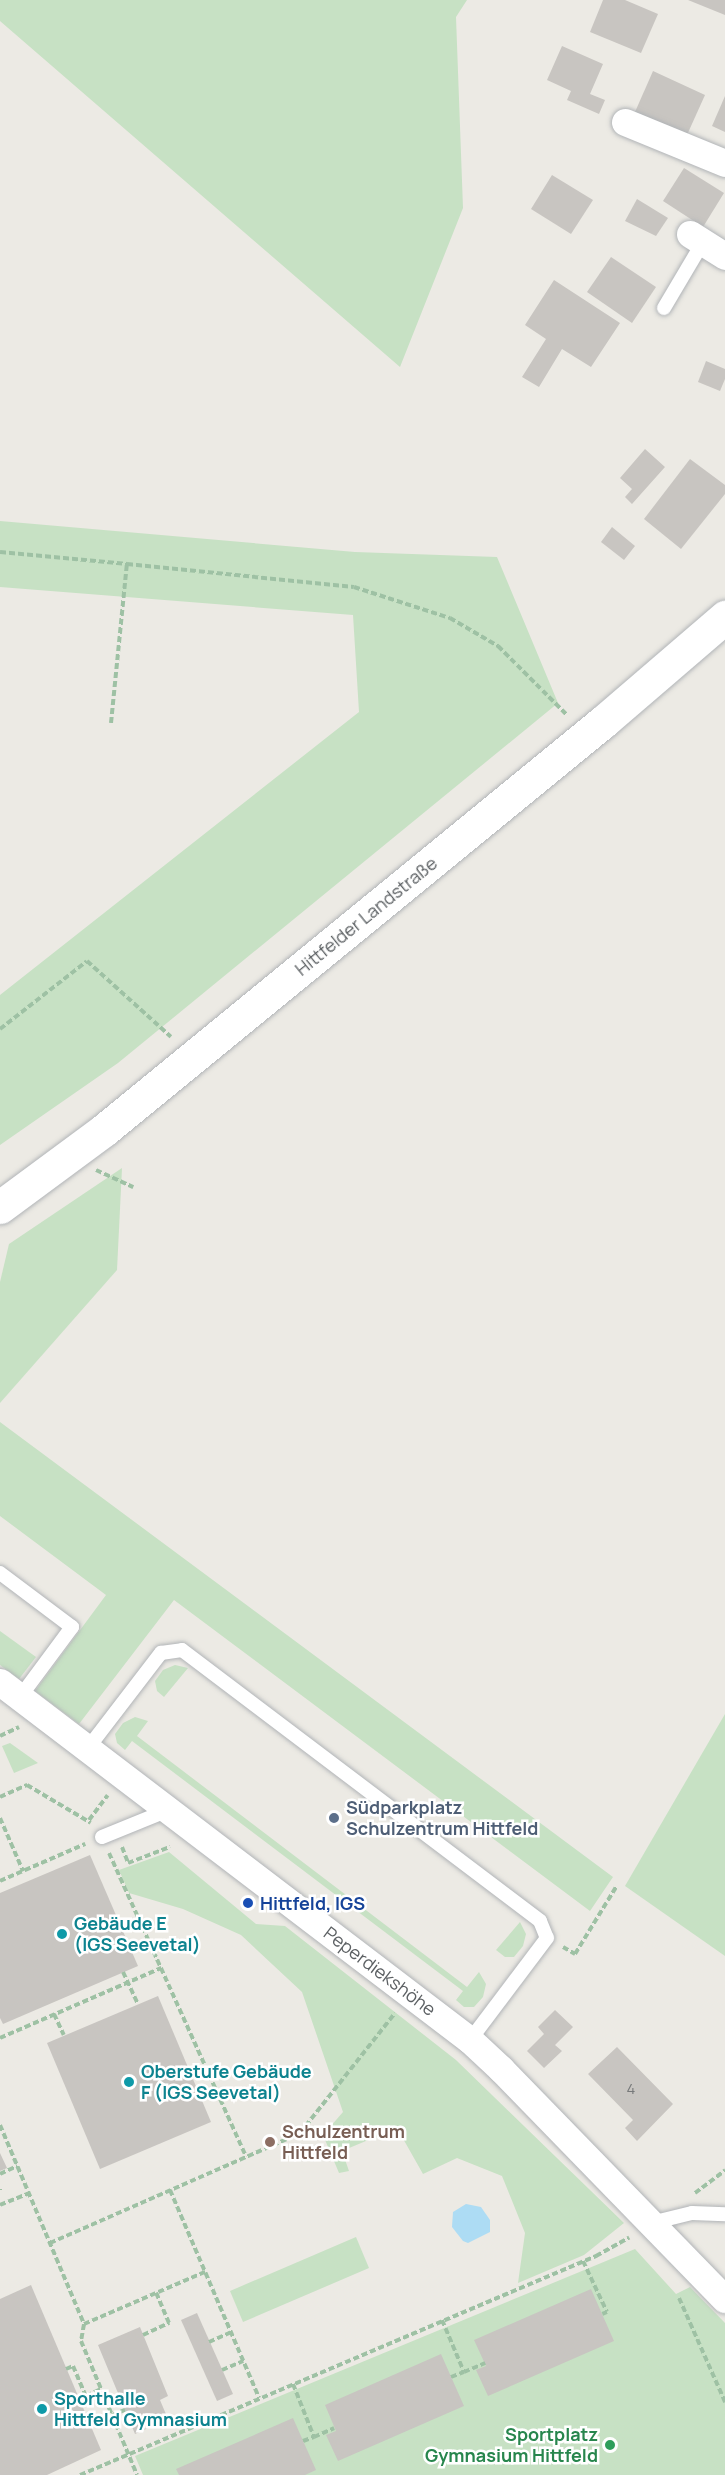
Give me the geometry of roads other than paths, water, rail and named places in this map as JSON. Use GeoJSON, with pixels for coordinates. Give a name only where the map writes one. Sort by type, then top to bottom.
{"type":"FeatureCollection","features":[{"type":"Feature","properties":{"kind":"main road","name":"Hittfelder Landstraße"},"geometry":{"type":"LineString","coordinates":[[0,1207],[104,1130],[193,1058],[595,728],[725,617]]}},
{"type":"Feature","properties":{"kind":"street"},"geometry":{"type":"LineString","coordinates":[[625,122],[725,163]]}},
{"type":"Feature","properties":{"kind":"street","name":"Peperdiekshöhe"},"geometry":{"type":"LineString","coordinates":[[10,1689],[470,2040],[725,2299]]}},
{"type":"Feature","properties":{"kind":"lane"},"geometry":{"type":"LineString","coordinates":[[664,308],[706,244]]}},
{"type":"Feature","properties":{"kind":"lane"},"geometry":{"type":"LineString","coordinates":[[0,1573],[72,1627],[10,1689]]}},
{"type":"Feature","properties":{"kind":"lane"},"geometry":{"type":"LineString","coordinates":[[88,1749],[161,1653],[182,1650],[540,1921],[547,1938],[470,2040]]}},
{"type":"Feature","properties":{"kind":"lane"},"geometry":{"type":"LineString","coordinates":[[102,1837],[168,1809]]}},
{"type":"Feature","properties":{"kind":"lane"},"geometry":{"type":"LineString","coordinates":[[651,2223],[692,2213],[725,2214]]}},
{"type":"Feature","properties":{"kind":"water"},"geometry":{"type":"Polygon","coordinates":[[[466,2204],[481,2207],[490,2220],[490,2232],[468,2243],[463,2241],[452,2227],[453,2212],[466,2204]]]}},
{"type":"Feature","properties":{"kind":"place","name":"Südparkplatz Schulzentrum Hittfeld"},"geometry":{"type":"Point","coordinates":[334,1818]}},
{"type":"Feature","properties":{"kind":"place","name":"Hittfeld, IGS"},"geometry":{"type":"Point","coordinates":[248,1903]}},
{"type":"Feature","properties":{"kind":"place","name":"Gebäude E (IGS Seevetal)"},"geometry":{"type":"Point","coordinates":[62,1934]}},
{"type":"Feature","properties":{"kind":"place","name":"Oberstufe Gebäude F (IGS Seevetal)"},"geometry":{"type":"Point","coordinates":[129,2082]}},
{"type":"Feature","properties":{"kind":"place","name":"Schulzentrum Hittfeld"},"geometry":{"type":"Point","coordinates":[270,2142]}},
{"type":"Feature","properties":{"kind":"place","name":"Sporthalle Hittfeld Gymnasium"},"geometry":{"type":"Point","coordinates":[42,2409]}},
{"type":"Feature","properties":{"kind":"place","name":"Sportplatz Gymnasium Hittfeld"},"geometry":{"type":"Point","coordinates":[610,2445]}}]}
